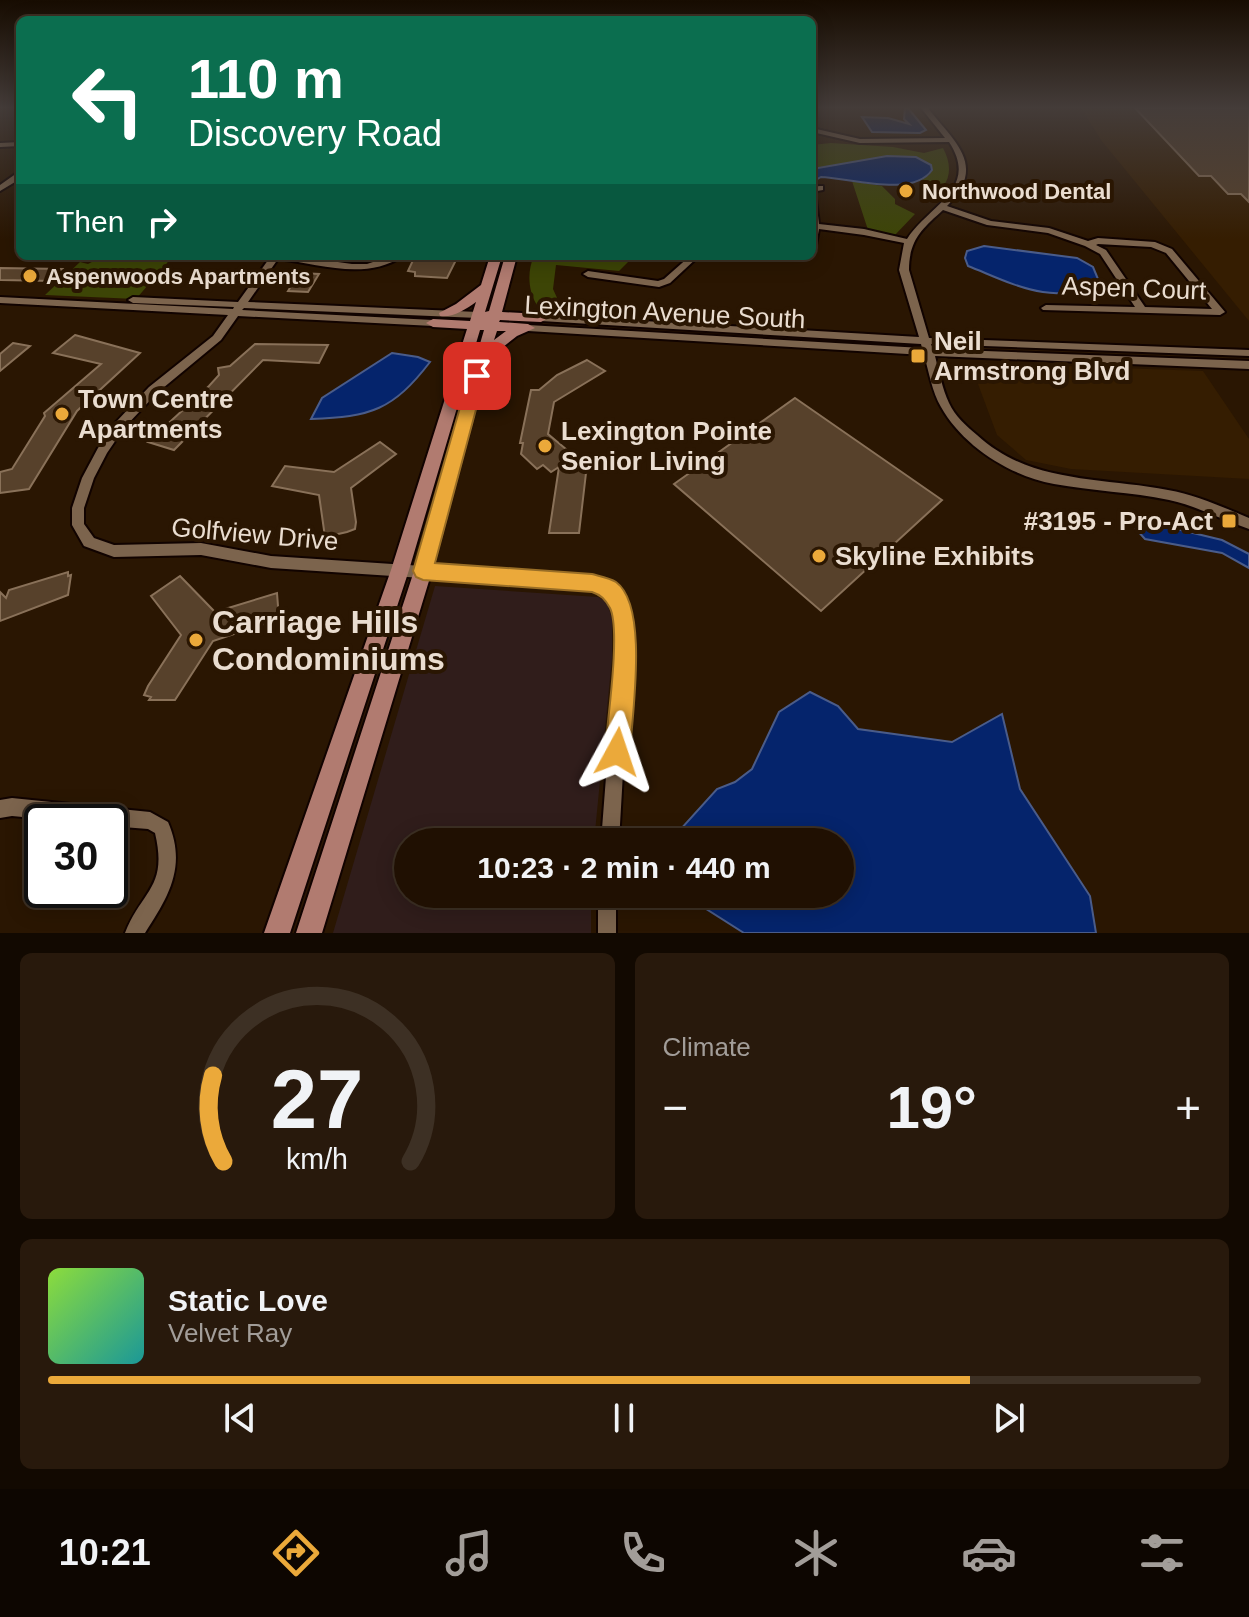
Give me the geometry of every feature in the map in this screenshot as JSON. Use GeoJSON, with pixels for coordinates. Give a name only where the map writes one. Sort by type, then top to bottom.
{"type":"FeatureCollection","features":[{"type":"Feature","properties":{"kind":"main road"},"geometry":{"type":"LineString","coordinates":[[309,933],[411,570],[468,348],[495,260]]}},
{"type":"Feature","properties":{"kind":"main road"},"geometry":{"type":"LineString","coordinates":[[277,933],[411,570],[510,260]]}},
{"type":"Feature","properties":{"kind":"main road"},"geometry":{"type":"LineString","coordinates":[[445,313],[461,307],[487,286]]}},
{"type":"Feature","properties":{"kind":"main road"},"geometry":{"type":"LineString","coordinates":[[499,295],[507,303],[541,318]]}},
{"type":"Feature","properties":{"kind":"main road","name":"Lexington Avenue South"},"geometry":{"type":"LineString","coordinates":[[433,323],[541,318]]}},
{"type":"Feature","properties":{"kind":"main road","name":"Lexington Avenue South"},"geometry":{"type":"LineString","coordinates":[[492,321],[528,328]]}},
{"type":"Feature","properties":{"kind":"main road"},"geometry":{"type":"LineString","coordinates":[[433,323],[461,337],[468,348]]}},
{"type":"Feature","properties":{"kind":"main road"},"geometry":{"type":"LineString","coordinates":[[481,358],[512,333],[528,328]]}},
{"type":"Feature","properties":{"kind":"street"},"geometry":{"type":"LineString","coordinates":[[958,152],[963,173],[956,193],[913,235],[904,261],[905,278],[929,346],[944,404],[953,419],[974,441],[1004,461],[1062,482],[1136,488],[1178,497],[1249,524]]}},
{"type":"Feature","properties":{"kind":"street"},"geometry":{"type":"LineString","coordinates":[[816,189],[820,188]]}},
{"type":"Feature","properties":{"kind":"street"},"geometry":{"type":"LineString","coordinates":[[943,207],[990,223],[1064,236],[1088,244],[1103,252],[1143,311]]}},
{"type":"Feature","properties":{"kind":"street"},"geometry":{"type":"LineString","coordinates":[[816,226],[910,242]]}},
{"type":"Feature","properties":{"kind":"street","name":"Aspen Court"},"geometry":{"type":"LineString","coordinates":[[1046,308],[1220,312],[1169,251],[1152,244],[1098,241],[1088,244]]}},
{"type":"Feature","properties":{"kind":"street","name":"Golfview Drive"},"geometry":{"type":"LineString","coordinates":[[273,260],[217,338],[153,390],[120,425],[88,478],[78,508],[78,525],[89,542],[114,551],[201,549],[271,562],[592,583],[609,589],[622,608],[625,662],[611,828]]}},
{"type":"Feature","properties":{"kind":"street"},"geometry":{"type":"LineString","coordinates":[[307,260],[331,267],[372,266],[388,260]]}},
{"type":"Feature","properties":{"kind":"street"},"geometry":{"type":"LineString","coordinates":[[588,274],[659,284],[667,281],[691,260]]}},
{"type":"Feature","properties":{"kind":"street","name":"Lexington Avenue South"},"geometry":{"type":"LineString","coordinates":[[0,300],[445,313],[476,320]]}},
{"type":"Feature","properties":{"kind":"street","name":"Lexington Avenue South"},"geometry":{"type":"LineString","coordinates":[[240,309],[433,323]]}},
{"type":"Feature","properties":{"kind":"street","name":"Lexington Avenue South"},"geometry":{"type":"LineString","coordinates":[[541,318],[1249,365]]}},
{"type":"Feature","properties":{"kind":"street","name":"Lexington Avenue South"},"geometry":{"type":"LineString","coordinates":[[528,328],[929,346],[1249,353]]}},
{"type":"Feature","properties":{"kind":"street"},"geometry":{"type":"LineString","coordinates":[[0,809],[12,807],[150,821],[162,828],[170,860],[164,886],[134,933]]}},
{"type":"Feature","properties":{"kind":"street"},"geometry":{"type":"LineString","coordinates":[[607,908],[607,933]]}},
{"type":"Feature","properties":{"kind":"shaded area"},"geometry":{"type":"Polygon","coordinates":[[[1110,152],[1249,152],[1249,321],[1110,152]]]}},
{"type":"Feature","properties":{"kind":"shaded area"},"geometry":{"type":"Polygon","coordinates":[[[887,156],[916,157],[931,165],[932,170],[911,183],[896,185],[821,177],[816,180],[816,168],[887,156]]]}},
{"type":"Feature","properties":{"kind":"shaded area"},"geometry":{"type":"Polygon","coordinates":[[[984,246],[1077,258],[1093,267],[1098,279],[1067,293],[1033,290],[968,266],[965,258],[967,251],[984,246]]]}},
{"type":"Feature","properties":{"kind":"shaded area"},"geometry":{"type":"Polygon","coordinates":[[[392,353],[430,362],[404,391],[379,408],[350,416],[311,419],[322,398],[392,353]]]}},
{"type":"Feature","properties":{"kind":"shaded area"},"geometry":{"type":"Polygon","coordinates":[[[955,362],[1203,371],[1249,439],[1249,479],[1071,469],[1026,460],[997,435],[975,376],[958,375],[955,362]]]}},
{"type":"Feature","properties":{"kind":"shaded area"},"geometry":{"type":"Polygon","coordinates":[[[1156,524],[1222,540],[1249,554],[1249,568],[1222,553],[1145,539],[1136,529],[1156,524]]]}},
{"type":"Feature","properties":{"kind":"shaded area"},"geometry":{"type":"Polygon","coordinates":[[[435,586],[598,597],[607,602],[612,619],[612,658],[595,828],[394,828],[394,908],[591,908],[591,933],[333,933],[435,586]]]}},
{"type":"Feature","properties":{"kind":"shaded area"},"geometry":{"type":"Polygon","coordinates":[[[810,692],[838,706],[858,729],[952,742],[1002,714],[1020,789],[1090,896],[1096,933],[744,933],[705,908],[854,908],[854,828],[682,828],[717,789],[735,782],[752,769],[779,712],[810,692]]]}},
{"type":"Feature","properties":{"kind":"green space"},"geometry":{"type":"Polygon","coordinates":[[[816,152],[944,152],[948,178],[943,187],[922,180],[930,174],[931,165],[903,157],[873,158],[816,168],[816,152]]]}},
{"type":"Feature","properties":{"kind":"green space"},"geometry":{"type":"Polygon","coordinates":[[[852,181],[882,186],[895,199],[895,204],[915,214],[894,236],[868,230],[852,181]]]}},
{"type":"Feature","properties":{"kind":"green space"},"geometry":{"type":"Polygon","coordinates":[[[96,260],[170,260],[136,299],[45,295],[80,262],[88,264],[96,260]]]}},
{"type":"Feature","properties":{"kind":"green space"},"geometry":{"type":"Polygon","coordinates":[[[533,260],[630,260],[619,271],[556,265],[553,289],[558,300],[545,307],[537,305],[534,299],[530,287],[533,260]]]}},
{"type":"Feature","properties":{"kind":"building"},"geometry":{"type":"Polygon","coordinates":[[[1176,152],[1249,152],[1249,202],[1241,194],[1228,194],[1211,176],[1199,176],[1176,152]]]}},
{"type":"Feature","properties":{"kind":"building"},"geometry":{"type":"Polygon","coordinates":[[[413,260],[456,260],[447,278],[415,276],[415,272],[408,271],[413,260]]]}},
{"type":"Feature","properties":{"kind":"building","name":"Aspenwoods Apartments"},"geometry":{"type":"Polygon","coordinates":[[[0,268],[62,269],[59,272],[64,272],[55,281],[0,280],[0,268]]]}},
{"type":"Feature","properties":{"kind":"building"},"geometry":{"type":"Polygon","coordinates":[[[299,273],[319,274],[308,292],[288,291],[299,273]]]}},
{"type":"Feature","properties":{"kind":"building","name":"Town Centre Apartments"},"geometry":{"type":"Polygon","coordinates":[[[75,335],[140,353],[77,411],[29,489],[0,493],[0,472],[12,469],[44,413],[101,364],[53,353],[75,335]]]}},
{"type":"Feature","properties":{"kind":"building"},"geometry":{"type":"Polygon","coordinates":[[[13,343],[30,346],[0,371],[0,354],[13,343]]]}},
{"type":"Feature","properties":{"kind":"building","name":"Town Centre Apartments"},"geometry":{"type":"Polygon","coordinates":[[[255,344],[328,345],[319,363],[263,360],[174,450],[148,442],[209,386],[219,375],[218,368],[230,366],[255,344]]]}},
{"type":"Feature","properties":{"kind":"building","name":"Lexington Pointe Senior Living"},"geometry":{"type":"Polygon","coordinates":[[[587,360],[605,371],[554,402],[548,434],[591,470],[586,473],[579,533],[549,533],[559,467],[551,472],[543,465],[537,469],[521,454],[523,443],[520,443],[531,390],[539,390],[557,375],[587,360]]]}},
{"type":"Feature","properties":{"kind":"building","name":"Skyline Exhibits"},"geometry":{"type":"Polygon","coordinates":[[[795,398],[942,500],[821,611],[674,484],[795,398]]]}},
{"type":"Feature","properties":{"kind":"building","name":"Carriage Hills Condominiums"},"geometry":{"type":"Polygon","coordinates":[[[380,442],[396,454],[351,488],[355,529],[325,537],[319,495],[272,486],[285,466],[334,472],[380,442]]]}},
{"type":"Feature","properties":{"kind":"building"},"geometry":{"type":"Polygon","coordinates":[[[68,572],[68,576],[71,575],[68,595],[0,621],[0,592],[6,598],[9,590],[68,572]]]}},
{"type":"Feature","properties":{"kind":"building","name":"Carriage Hills Condominiums"},"geometry":{"type":"Polygon","coordinates":[[[180,576],[215,612],[277,593],[279,619],[213,641],[175,700],[149,700],[151,697],[144,695],[148,686],[181,635],[151,596],[180,576]]]}},
{"type":"Feature","properties":{"kind":"place","name":"Northwood Dental"},"geometry":{"type":"Point","coordinates":[906,191]}},
{"type":"Feature","properties":{"kind":"place","name":"Aspenwoods Apartments"},"geometry":{"type":"Point","coordinates":[30,276]}},
{"type":"Feature","properties":{"kind":"place","name":"Neil Armstrong Blvd"},"geometry":{"type":"Point","coordinates":[918,356]}},
{"type":"Feature","properties":{"kind":"place","name":"Town Centre Apartments"},"geometry":{"type":"Point","coordinates":[62,414]}},
{"type":"Feature","properties":{"kind":"place","name":"Lexington Pointe Senior Living"},"geometry":{"type":"Point","coordinates":[545,446]}},
{"type":"Feature","properties":{"kind":"place","name":"#3195 - Pro-Act"},"geometry":{"type":"Point","coordinates":[1229,521]}},
{"type":"Feature","properties":{"kind":"place","name":"Skyline Exhibits"},"geometry":{"type":"Point","coordinates":[819,556]}},
{"type":"Feature","properties":{"kind":"place","name":"Carriage Hills Condominiums"},"geometry":{"type":"Point","coordinates":[196,640]}},
{"type":"Feature","properties":{"kind":"route"},"geometry":{"type":"LineString","coordinates":[[477,376],[423,571],[592,583],[609,589],[622,608],[624,634],[625,662],[617,752]]}}]}
